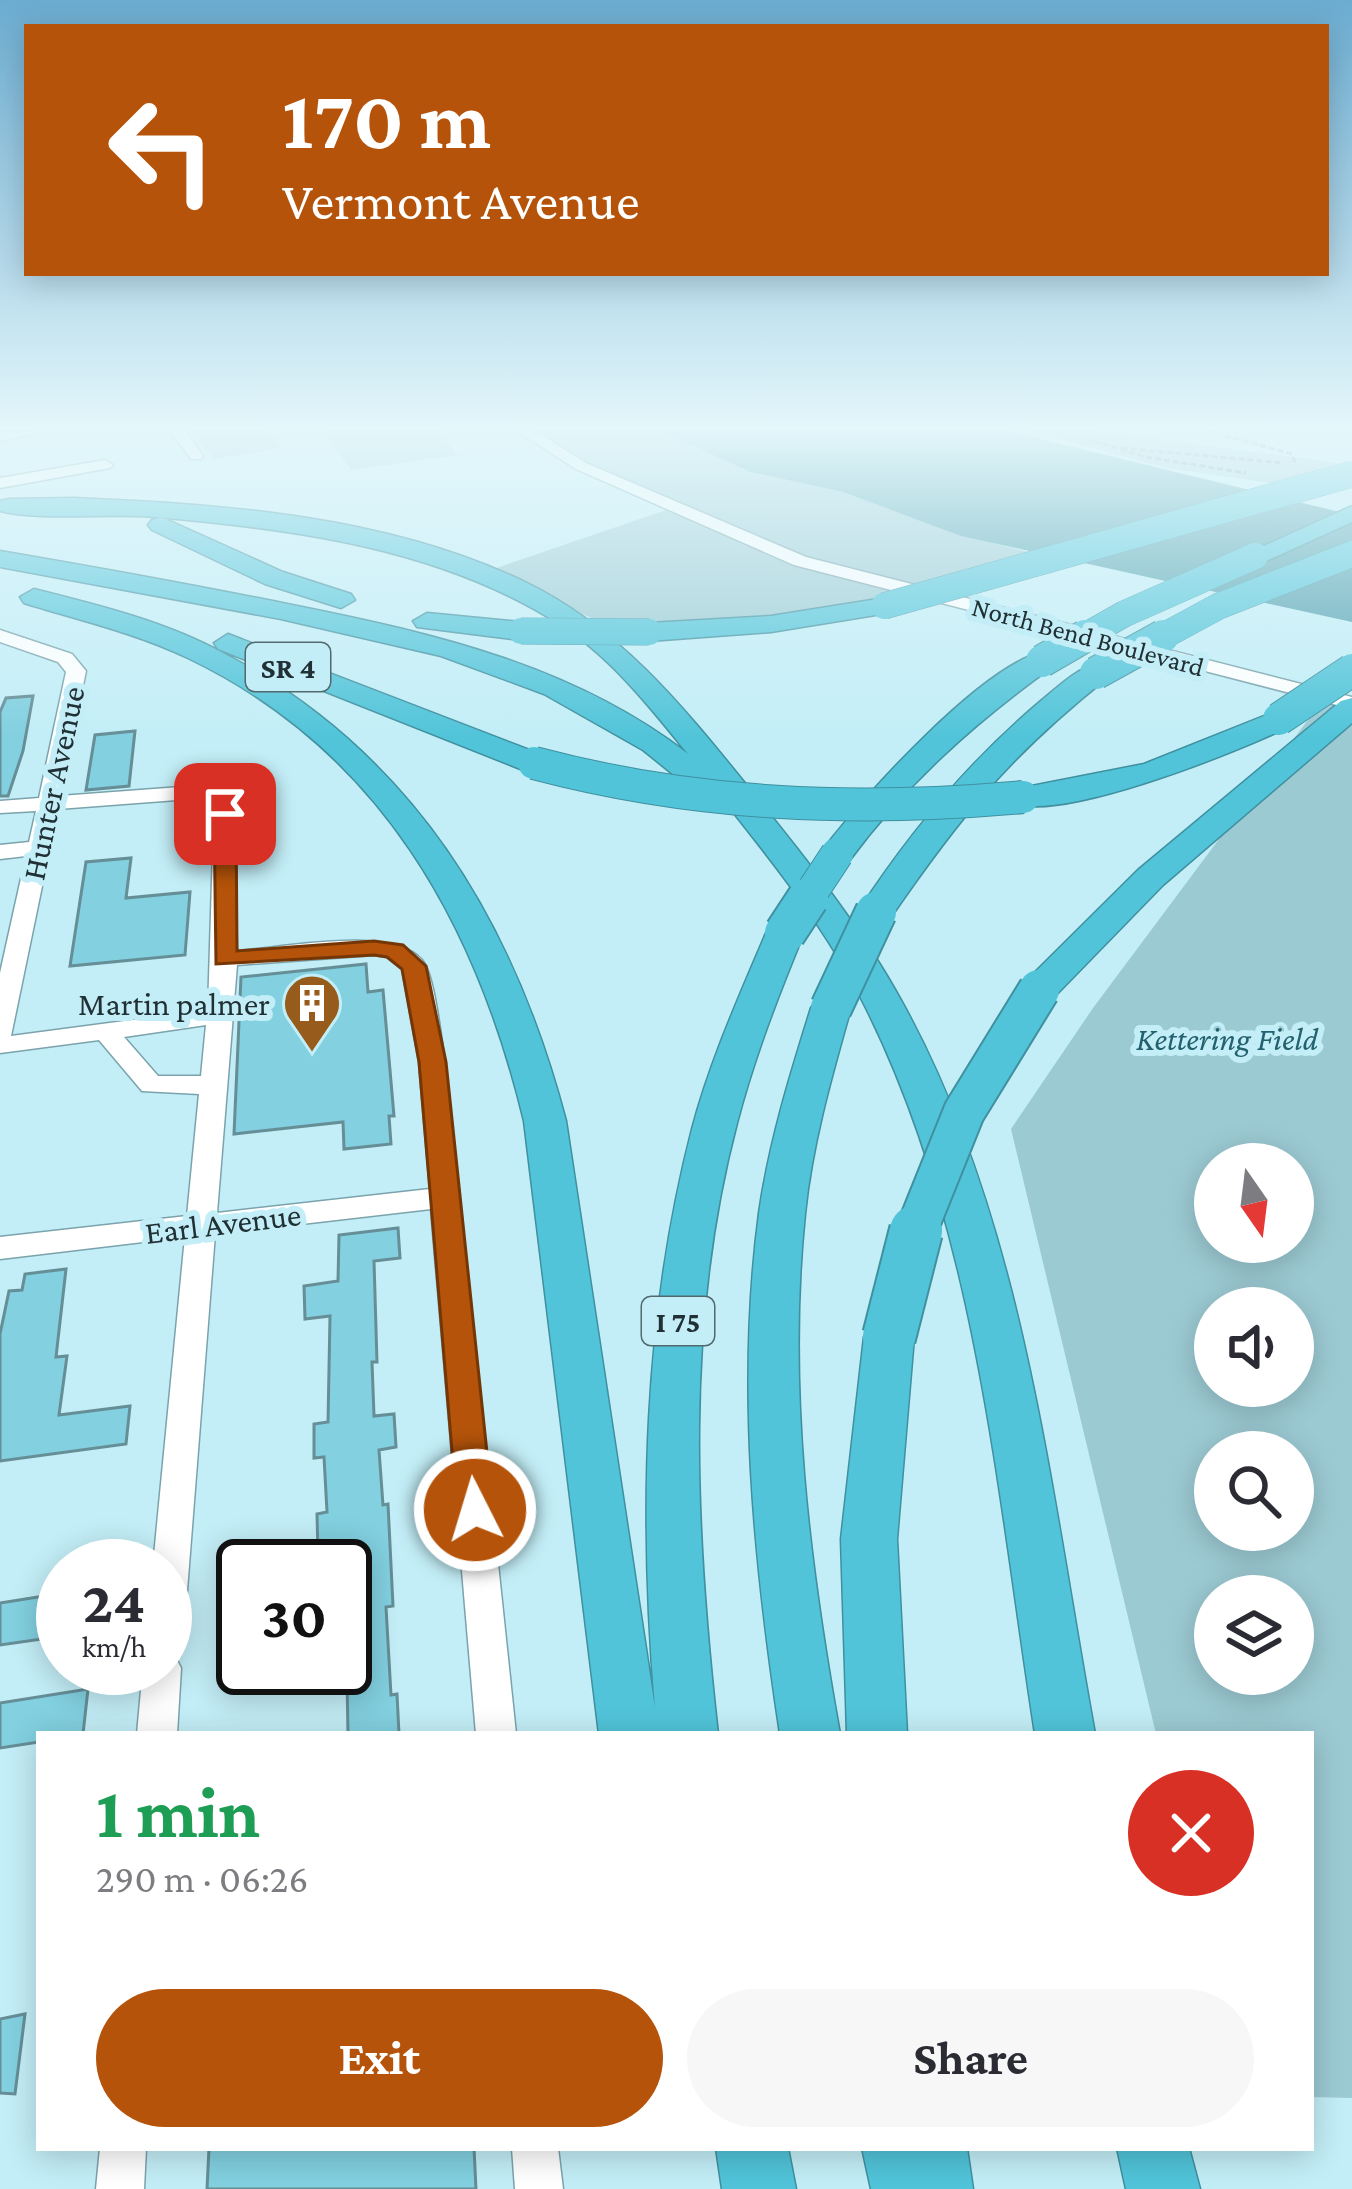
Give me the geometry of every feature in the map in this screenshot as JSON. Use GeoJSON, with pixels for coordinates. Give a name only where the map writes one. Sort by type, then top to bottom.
{"type":"FeatureCollection","features":[{"type":"Feature","properties":{"kind":"highway"},"geometry":{"type":"LineString","coordinates":[[184,533],[274,578],[382,614]]}},
{"type":"Feature","properties":{"kind":"highway"},"geometry":{"type":"LineString","coordinates":[[315,533],[401,550],[511,588],[574,621],[685,730],[779,849],[884,1003],[921,1081],[971,1236],[1064,1731]]}},
{"type":"Feature","properties":{"kind":"highway","name":"SR 4"},"geometry":{"type":"LineString","coordinates":[[0,558],[120,569],[382,614],[521,631],[649,632],[771,624],[884,606],[1142,533]]}},
{"type":"Feature","properties":{"kind":"highway"},"geometry":{"type":"LineString","coordinates":[[1255,556],[1307,533]]}},
{"type":"Feature","properties":{"kind":"highway","name":"I 75"},"geometry":{"type":"LineString","coordinates":[[688,1731],[674,1550],[674,1393],[681,1282],[693,1203],[721,1092],[757,992],[785,933],[869,809],[946,733],[1042,661],[1124,614],[1255,556],[1322,533]]}},
{"type":"Feature","properties":{"kind":"highway"},"geometry":{"type":"LineString","coordinates":[[810,1731],[776,1462],[776,1294],[783,1211],[798,1130],[831,1008],[876,912],[912,854],[967,784],[1025,728],[1096,674],[1220,606],[1352,554]]}},
{"type":"Feature","properties":{"kind":"highway"},"geometry":{"type":"LineString","coordinates":[[0,558],[381,632],[530,674],[606,710],[668,752],[779,849]]}},
{"type":"Feature","properties":{"kind":"highway","name":"SR 4"},"geometry":{"type":"LineString","coordinates":[[0,592],[113,608],[174,624],[534,763],[647,790],[764,804],[892,807],[1096,786],[1184,762],[1280,718],[1352,670]]}},
{"type":"Feature","properties":{"kind":"highway"},"geometry":{"type":"LineString","coordinates":[[34,597],[159,635],[215,660],[274,697],[381,786],[418,830],[476,917],[514,1004],[545,1121],[629,1731]]}},
{"type":"Feature","properties":{"kind":"highway"},"geometry":{"type":"LineString","coordinates":[[877,1731],[868,1539],[889,1336],[912,1238],[952,1130],[1040,990],[1094,928],[1311,742],[1345,703]]}},
{"type":"Feature","properties":{"kind":"highway"},"geometry":{"type":"LineString","coordinates":[[753,2151],[759,2189]]}},
{"type":"Feature","properties":{"kind":"highway"},"geometry":{"type":"LineString","coordinates":[[899,2151],[908,2189]]}},
{"type":"Feature","properties":{"kind":"highway"},"geometry":{"type":"LineString","coordinates":[[931,2151],[936,2189]]}},
{"type":"Feature","properties":{"kind":"highway"},"geometry":{"type":"LineString","coordinates":[[1155,2151],[1163,2189]]}},
{"type":"Feature","properties":{"kind":"street","name":"North Bend Boulevard"},"geometry":{"type":"LineString","coordinates":[[732,533],[827,570],[1345,703]]}},
{"type":"Feature","properties":{"kind":"street","name":"Hunter Avenue"},"geometry":{"type":"LineString","coordinates":[[0,1032],[76,671],[65,658],[9,639]]}},
{"type":"Feature","properties":{"kind":"street"},"geometry":{"type":"LineString","coordinates":[[0,807],[194,792],[225,814],[225,959],[197,1226],[172,1539]]}},
{"type":"Feature","properties":{"kind":"street"},"geometry":{"type":"LineString","coordinates":[[0,851],[39,848]]}},
{"type":"Feature","properties":{"kind":"street"},"geometry":{"type":"LineString","coordinates":[[225,959],[374,948],[394,951],[414,966],[432,1062],[496,1731]]}},
{"type":"Feature","properties":{"kind":"street"},"geometry":{"type":"LineString","coordinates":[[0,1045],[219,1016]]}},
{"type":"Feature","properties":{"kind":"street"},"geometry":{"type":"LineString","coordinates":[[105,1031],[152,1085],[212,1084]]}},
{"type":"Feature","properties":{"kind":"street","name":"Earl Avenue"},"geometry":{"type":"LineString","coordinates":[[0,1249],[445,1197]]}},
{"type":"Feature","properties":{"kind":"street"},"geometry":{"type":"LineString","coordinates":[[157,1731],[160,1695]]}},
{"type":"Feature","properties":{"kind":"street"},"geometry":{"type":"LineString","coordinates":[[120,2189],[123,2151]]}},
{"type":"Feature","properties":{"kind":"street"},"geometry":{"type":"LineString","coordinates":[[535,2151],[539,2189]]}},
{"type":"Feature","properties":{"kind":"green space"},"geometry":{"type":"Polygon","coordinates":[[[598,533],[956,533],[1060,560],[798,620],[581,633],[594,619],[479,574],[598,533]]]}},
{"type":"Feature","properties":{"kind":"green space","name":"Kettering Field"},"geometry":{"type":"Polygon","coordinates":[[[1325,697],[1352,707],[1352,2098],[1314,2097],[1314,1731],[1155,1731],[1011,1129],[1093,1008],[1325,697]]]}},
{"type":"Feature","properties":{"kind":"shaded area"},"geometry":{"type":"Polygon","coordinates":[[[953,533],[1352,533],[1352,622],[953,533]]]}},
{"type":"Feature","properties":{"kind":"building"},"geometry":{"type":"Polygon","coordinates":[[[33,696],[23,751],[8,796],[0,796],[0,712],[6,698],[33,696]]]}},
{"type":"Feature","properties":{"kind":"building"},"geometry":{"type":"Polygon","coordinates":[[[135,731],[129,786],[86,790],[95,735],[135,731]]]}},
{"type":"Feature","properties":{"kind":"building"},"geometry":{"type":"Polygon","coordinates":[[[131,858],[126,898],[190,892],[185,955],[70,966],[86,862],[131,858]]]}},
{"type":"Feature","properties":{"kind":"building","name":"Martin palmer"},"geometry":{"type":"Polygon","coordinates":[[[366,964],[368,992],[383,990],[394,1116],[389,1116],[391,1144],[344,1149],[343,1122],[234,1134],[241,977],[366,964]]]}},
{"type":"Feature","properties":{"kind":"building"},"geometry":{"type":"Polygon","coordinates":[[[398,1228],[400,1258],[374,1261],[377,1362],[372,1362],[374,1416],[394,1414],[396,1447],[379,1450],[383,1505],[388,1504],[393,1606],[386,1607],[391,1695],[397,1694],[399,1731],[348,1731],[347,1695],[372,1695],[372,1539],[318,1539],[317,1514],[327,1512],[324,1457],[314,1458],[314,1424],[328,1422],[330,1316],[305,1319],[304,1286],[338,1281],[339,1235],[398,1228]]]}},
{"type":"Feature","properties":{"kind":"building"},"geometry":{"type":"Polygon","coordinates":[[[66,1269],[56,1357],[67,1356],[59,1415],[130,1406],[126,1444],[0,1461],[0,1334],[9,1291],[22,1290],[25,1274],[66,1269]]]}},
{"type":"Feature","properties":{"kind":"building"},"geometry":{"type":"Polygon","coordinates":[[[36,1597],[36,1640],[0,1645],[0,1603],[36,1597]]]}},
{"type":"Feature","properties":{"kind":"building"},"geometry":{"type":"Polygon","coordinates":[[[87,1695],[83,1731],[36,1731],[36,1742],[0,1748],[0,1703],[87,1695]]]}},
{"type":"Feature","properties":{"kind":"building"},"geometry":{"type":"Polygon","coordinates":[[[25,2014],[15,2094],[0,2093],[0,2019],[25,2014]]]}},
{"type":"Feature","properties":{"kind":"building"},"geometry":{"type":"Polygon","coordinates":[[[209,2151],[474,2151],[476,2189],[207,2189],[209,2151]]]}},
{"type":"Feature","properties":{"kind":"place","name":"Martin palmer"},"geometry":{"type":"Point","coordinates":[312,1054]}},
{"type":"Feature","properties":{"kind":"route"},"geometry":{"type":"LineString","coordinates":[[225,814],[225,959],[374,948],[394,951],[414,966],[432,1062],[475,1510]]}}]}
